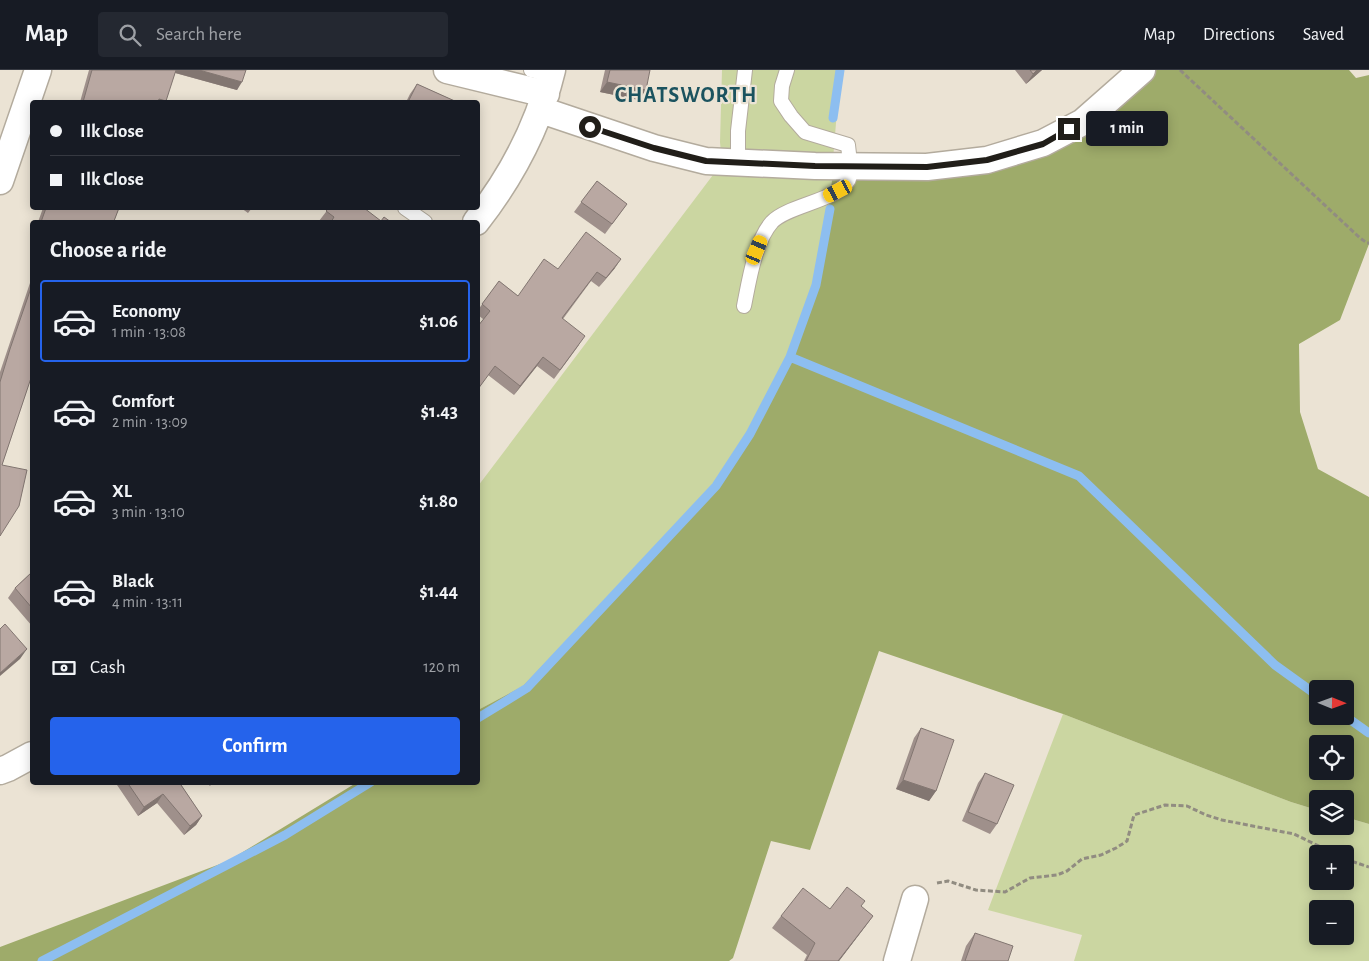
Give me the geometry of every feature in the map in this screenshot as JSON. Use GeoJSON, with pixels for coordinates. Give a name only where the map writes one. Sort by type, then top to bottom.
{"type":"FeatureCollection","features":[{"type":"Feature","properties":{"kind":"street"},"geometry":{"type":"LineString","coordinates":[[0,181],[38,70]]}},
{"type":"Feature","properties":{"kind":"street"},"geometry":{"type":"LineString","coordinates":[[447,70],[544,84],[654,148],[706,161],[850,166],[936,166],[987,160],[1043,144],[1083,122],[1142,70]]}},
{"type":"Feature","properties":{"kind":"street"},"geometry":{"type":"LineString","coordinates":[[478,220],[494,199],[517,160],[544,84]]}},
{"type":"Feature","properties":{"kind":"street"},"geometry":{"type":"LineString","coordinates":[[0,771],[30,756]]}},
{"type":"Feature","properties":{"kind":"street"},"geometry":{"type":"LineString","coordinates":[[897,961],[915,899]]}},
{"type":"Feature","properties":{"kind":"lane"},"geometry":{"type":"LineString","coordinates":[[738,163],[738,131],[745,70]]}},
{"type":"Feature","properties":{"kind":"lane"},"geometry":{"type":"LineString","coordinates":[[744,306],[757,250],[770,223],[780,214],[838,191],[848,182],[850,166],[848,145],[805,132],[781,101],[782,86],[788,70]]}},
{"type":"Feature","properties":{"kind":"lane"},"geometry":{"type":"LineString","coordinates":[[408,210],[422,220]]}},
{"type":"Feature","properties":{"kind":"path"},"geometry":{"type":"LineString","coordinates":[[1180,70],[1360,238],[1369,243]]}},
{"type":"Feature","properties":{"kind":"path"},"geometry":{"type":"LineString","coordinates":[[915,899],[931,884],[940,882],[948,881],[976,890],[1004,892],[1030,878],[1057,875],[1067,871],[1082,859],[1101,855],[1127,841],[1134,815],[1165,805],[1187,806],[1222,820],[1294,834],[1317,845]]}},
{"type":"Feature","properties":{"kind":"path"},"geometry":{"type":"LineString","coordinates":[[1354,862],[1369,867]]}},
{"type":"Feature","properties":{"kind":"green space"},"geometry":{"type":"Polygon","coordinates":[[[722,70],[843,70],[836,123],[829,208],[814,285],[788,357],[749,431],[714,485],[523,686],[480,709],[480,483],[722,163],[720,142],[722,70]]]}},
{"type":"Feature","properties":{"kind":"green space"},"geometry":{"type":"Polygon","coordinates":[[[1145,70],[1349,70],[1356,78],[1369,75],[1369,244],[1340,320],[1299,344],[1300,412],[1318,469],[1369,497],[1369,824],[1354,820],[1354,790],[1309,790],[1309,808],[1063,714],[879,651],[810,850],[771,841],[733,958],[729,961],[0,961],[0,947],[228,861],[353,785],[480,785],[480,709],[523,686],[714,485],[749,431],[788,357],[814,285],[829,208],[833,167],[1042,147],[1145,70]]]}},
{"type":"Feature","properties":{"kind":"green space"},"geometry":{"type":"Polygon","coordinates":[[[1063,714],[1309,808],[1309,835],[1354,835],[1354,820],[1369,824],[1369,961],[1074,961],[1082,935],[988,910],[1063,714]]]}},
{"type":"Feature","properties":{"kind":"building"},"geometry":{"type":"Polygon","coordinates":[[[92,70],[176,70],[166,100],[84,100],[92,70]]]}},
{"type":"Feature","properties":{"kind":"building"},"geometry":{"type":"Polygon","coordinates":[[[199,70],[246,70],[242,82],[199,70]]]}},
{"type":"Feature","properties":{"kind":"building"},"geometry":{"type":"Polygon","coordinates":[[[610,70],[650,70],[646,90],[607,82],[610,70]]]}},
{"type":"Feature","properties":{"kind":"building"},"geometry":{"type":"Polygon","coordinates":[[[417,84],[453,100],[409,100],[417,84]]]}},
{"type":"Feature","properties":{"kind":"building"},"geometry":{"type":"Polygon","coordinates":[[[597,181],[627,204],[612,224],[581,202],[597,181]]]}},
{"type":"Feature","properties":{"kind":"building"},"geometry":{"type":"Polygon","coordinates":[[[45,210],[118,210],[114,220],[42,220],[45,210]]]}},
{"type":"Feature","properties":{"kind":"building"},"geometry":{"type":"Polygon","coordinates":[[[367,210],[380,220],[332,220],[334,217],[326,211],[367,210]]]}},
{"type":"Feature","properties":{"kind":"building"},"geometry":{"type":"Polygon","coordinates":[[[586,232],[621,259],[606,278],[597,272],[562,318],[585,336],[560,370],[543,357],[520,386],[495,366],[480,386],[480,324],[490,311],[482,304],[499,281],[518,296],[544,259],[558,269],[586,232]]]}},
{"type":"Feature","properties":{"kind":"building"},"geometry":{"type":"Polygon","coordinates":[[[30,291],[30,381],[2,465],[27,470],[19,506],[0,536],[0,382],[30,291]]]}},
{"type":"Feature","properties":{"kind":"building"},"geometry":{"type":"Polygon","coordinates":[[[30,574],[30,606],[15,588],[30,574]]]}},
{"type":"Feature","properties":{"kind":"building"},"geometry":{"type":"Polygon","coordinates":[[[5,624],[27,649],[0,673],[0,629],[5,624]]]}},
{"type":"Feature","properties":{"kind":"building"},"geometry":{"type":"Polygon","coordinates":[[[921,728],[954,740],[936,791],[903,780],[921,728]]]}},
{"type":"Feature","properties":{"kind":"building"},"geometry":{"type":"Polygon","coordinates":[[[985,773],[1014,785],[997,824],[968,812],[985,773]]]}},
{"type":"Feature","properties":{"kind":"building"},"geometry":{"type":"Polygon","coordinates":[[[129,785],[181,785],[202,816],[190,826],[163,794],[144,807],[129,785]]]}},
{"type":"Feature","properties":{"kind":"building"},"geometry":{"type":"Polygon","coordinates":[[[847,887],[865,901],[861,906],[873,916],[838,961],[806,961],[815,943],[781,916],[803,888],[830,909],[847,887]]]}},
{"type":"Feature","properties":{"kind":"building"},"geometry":{"type":"Polygon","coordinates":[[[975,933],[1013,946],[1008,961],[965,961],[975,933]]]}},
{"type":"Feature","properties":{"kind":"waterway"},"geometry":{"type":"LineString","coordinates":[[833,118],[840,70]]}},
{"type":"Feature","properties":{"kind":"waterway"},"geometry":{"type":"LineString","coordinates":[[480,717],[527,688],[716,486],[750,434],[790,357],[816,285],[830,209]]}},
{"type":"Feature","properties":{"kind":"waterway"},"geometry":{"type":"LineString","coordinates":[[790,357],[1079,476],[1275,665],[1309,690]]}},
{"type":"Feature","properties":{"kind":"waterway"},"geometry":{"type":"LineString","coordinates":[[1354,722],[1369,733]]}},
{"type":"Feature","properties":{"kind":"waterway"},"geometry":{"type":"LineString","coordinates":[[42,961],[285,835],[366,785]]}},
{"type":"Feature","properties":{"kind":"district","name":"CHATSWORTH"},"geometry":{"type":"Point","coordinates":[686,95]}},
{"type":"Feature","properties":{"kind":"route"},"geometry":{"type":"LineString","coordinates":[[590,127],[654,148],[706,161],[815,166],[927,167],[987,160],[1043,144],[1069,129]]}}]}
